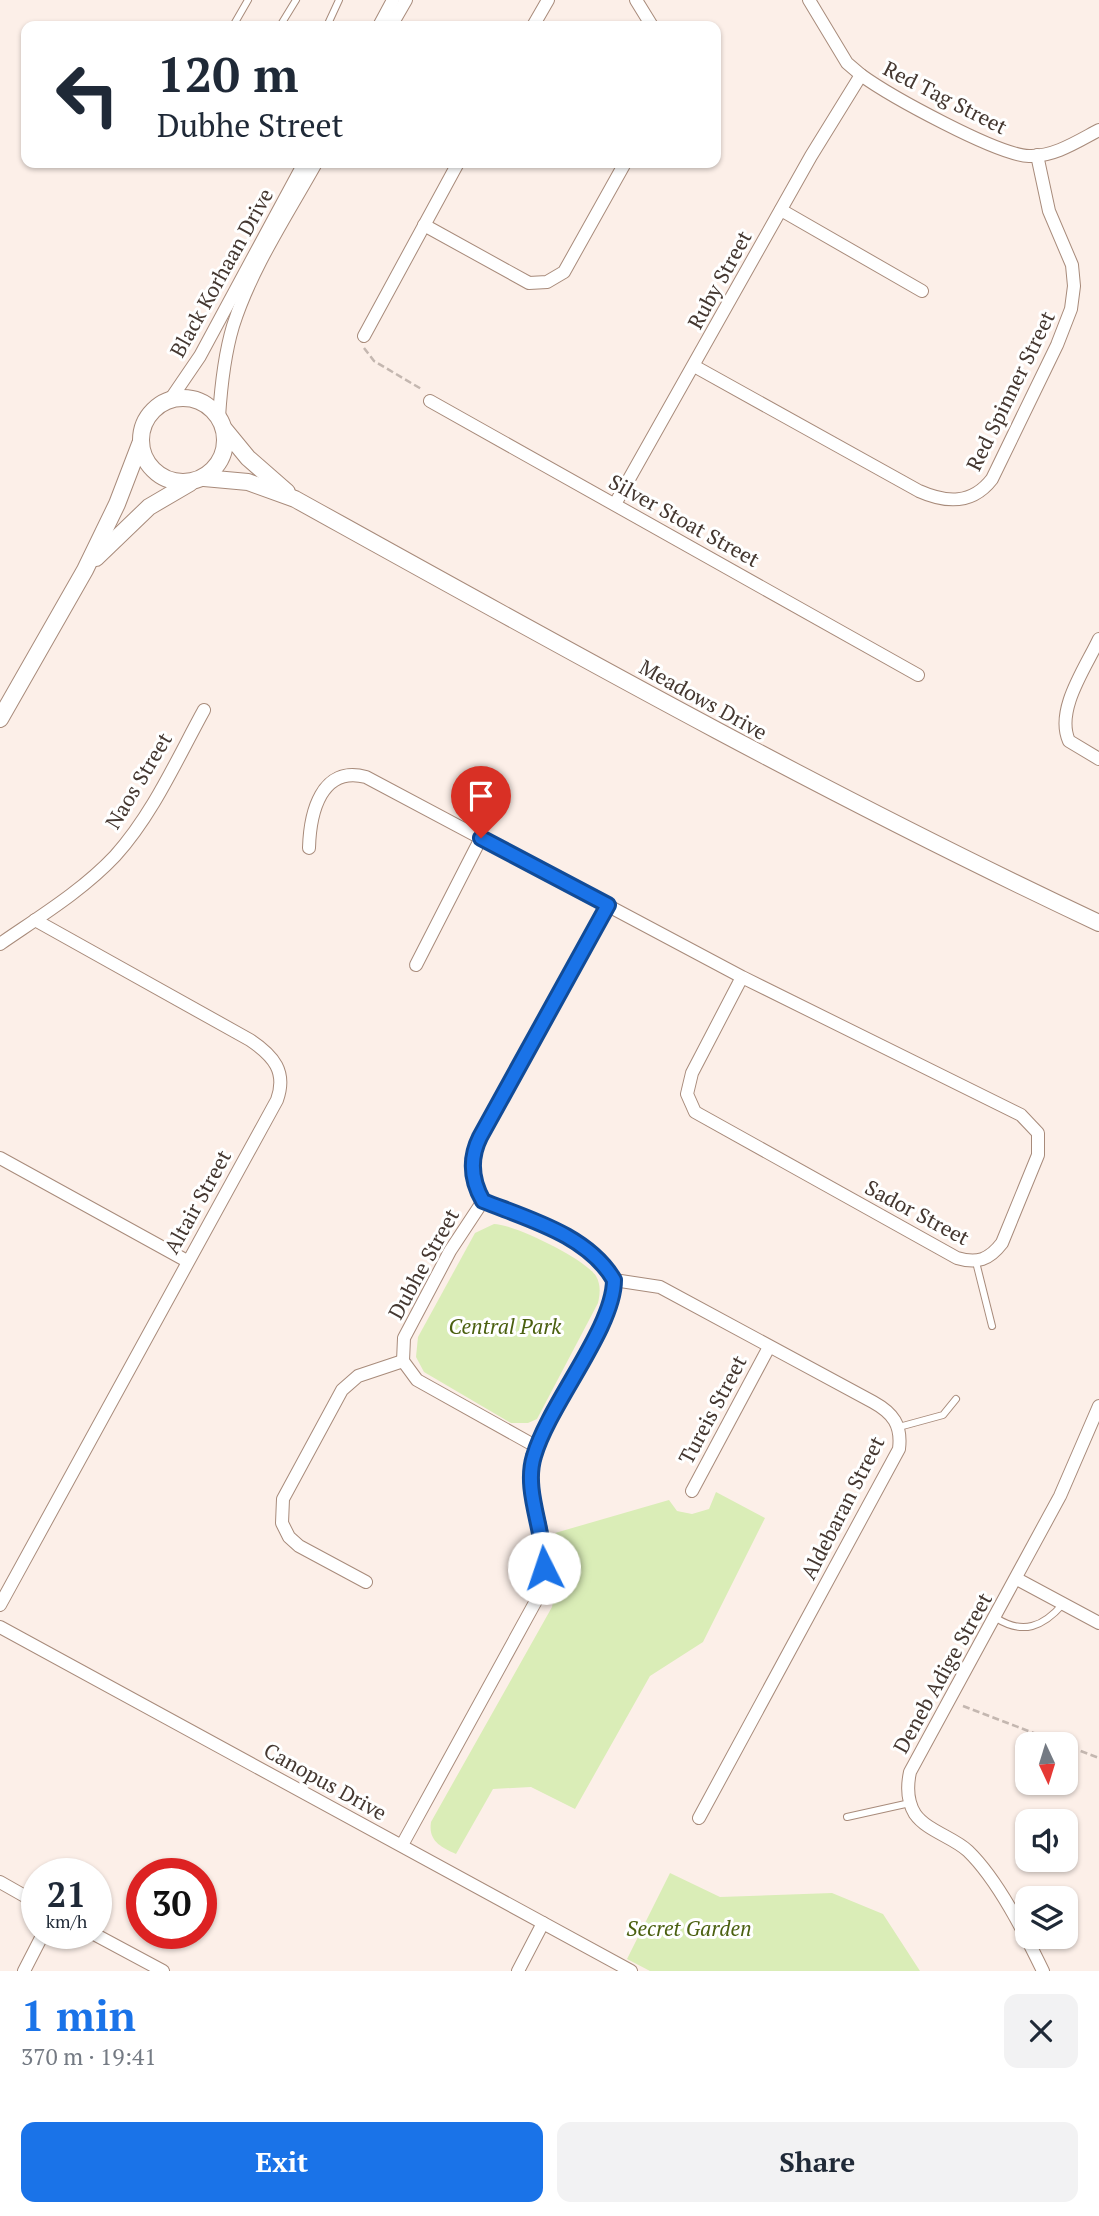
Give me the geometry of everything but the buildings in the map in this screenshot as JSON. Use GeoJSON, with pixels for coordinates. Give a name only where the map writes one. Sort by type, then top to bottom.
{"type":"FeatureCollection","features":[{"type":"Feature","properties":{"kind":"street"},"geometry":{"type":"LineString","coordinates":[[382,21],[393,0]]}},
{"type":"Feature","properties":{"kind":"street"},"geometry":{"type":"LineString","coordinates":[[394,21],[406,0]]}},
{"type":"Feature","properties":{"kind":"street"},"geometry":{"type":"LineString","coordinates":[[536,21],[548,0]]}},
{"type":"Feature","properties":{"kind":"street"},"geometry":{"type":"LineString","coordinates":[[636,0],[649,21]]}},
{"type":"Feature","properties":{"kind":"street","name":"Red Tag Street"},"geometry":{"type":"LineString","coordinates":[[809,0],[847,63],[861,75],[997,148],[1037,155],[1062,148],[1099,130]]}},
{"type":"Feature","properties":{"kind":"street","name":"Ruby Street"},"geometry":{"type":"LineString","coordinates":[[615,504],[781,210],[861,75]]}},
{"type":"Feature","properties":{"kind":"street","name":"Red Spinner Street"},"geometry":{"type":"LineString","coordinates":[[694,366],[919,491],[948,501],[974,496],[992,480],[1071,309],[1072,265],[1049,211],[1037,155]]}},
{"type":"Feature","properties":{"kind":"street","name":"Black Korhaan Drive"},"geometry":{"type":"LineString","coordinates":[[170,400],[200,356],[301,168]]}},
{"type":"Feature","properties":{"kind":"street","name":"Black Korhaan Drive"},"geometry":{"type":"LineString","coordinates":[[222,423],[222,382],[233,325],[255,274],[313,168]]}},
{"type":"Feature","properties":{"kind":"street"},"geometry":{"type":"LineString","coordinates":[[364,336],[455,168]]}},
{"type":"Feature","properties":{"kind":"street"},"geometry":{"type":"LineString","coordinates":[[424,225],[529,283],[547,282],[564,272],[622,168]]}},
{"type":"Feature","properties":{"kind":"street"},"geometry":{"type":"LineString","coordinates":[[781,210],[922,290]]}},
{"type":"Feature","properties":{"kind":"street"},"geometry":{"type":"LineString","coordinates":[[0,719],[85,570],[117,504],[140,444],[147,417],[157,406],[184,397],[210,407],[222,423],[226,444],[223,457],[197,480],[149,507],[85,570]]}},
{"type":"Feature","properties":{"kind":"street","name":"Silver Stoat Street"},"geometry":{"type":"LineString","coordinates":[[430,401],[918,675]]}},
{"type":"Feature","properties":{"kind":"street","name":"Meadows Drive"},"geometry":{"type":"LineString","coordinates":[[222,423],[248,458],[295,499]]}},
{"type":"Feature","properties":{"kind":"street"},"geometry":{"type":"LineString","coordinates":[[140,444],[152,470],[163,478],[197,480]]}},
{"type":"Feature","properties":{"kind":"street","name":"Meadows Drive"},"geometry":{"type":"LineString","coordinates":[[197,480],[248,482],[295,499],[787,770],[969,862],[1099,923]]}},
{"type":"Feature","properties":{"kind":"street"},"geometry":{"type":"LineString","coordinates":[[1099,639],[1073,693],[1065,722],[1069,740],[1099,759]]}},
{"type":"Feature","properties":{"kind":"street","name":"Naos Street"},"geometry":{"type":"LineString","coordinates":[[0,944],[94,875],[121,848],[153,802],[204,710]]}},
{"type":"Feature","properties":{"kind":"street","name":"Sador Street"},"geometry":{"type":"LineString","coordinates":[[309,848],[310,819],[319,797],[335,778],[355,774],[374,781],[742,977],[1021,1115],[1033,1125],[1039,1143],[1038,1155],[1002,1243],[994,1254],[976,1262],[957,1258],[695,1112],[687,1094],[692,1073],[742,977]]}},
{"type":"Feature","properties":{"kind":"street"},"geometry":{"type":"LineString","coordinates":[[416,965],[481,838]]}},
{"type":"Feature","properties":{"kind":"street"},"geometry":{"type":"LineString","coordinates":[[483,1201],[472,1173],[476,1146],[608,905]]}},
{"type":"Feature","properties":{"kind":"street","name":"Altair Street"},"geometry":{"type":"LineString","coordinates":[[0,1605],[277,1100],[282,1079],[279,1068],[262,1048],[250,1040],[35,920]]}},
{"type":"Feature","properties":{"kind":"street"},"geometry":{"type":"LineString","coordinates":[[0,1158],[187,1261]]}},
{"type":"Feature","properties":{"kind":"street","name":"Dubhe Street"},"geometry":{"type":"LineString","coordinates":[[403,1361],[404,1338],[450,1251],[483,1201],[541,1224],[582,1246],[606,1266],[614,1280]]}},
{"type":"Feature","properties":{"kind":"street"},"geometry":{"type":"LineString","coordinates":[[402,1845],[537,1599],[544,1568],[544,1547],[531,1481],[537,1447],[604,1317],[614,1280]]}},
{"type":"Feature","properties":{"kind":"street","name":"Aldebaran Street"},"geometry":{"type":"LineString","coordinates":[[614,1280],[660,1287],[886,1409],[899,1427],[899,1449],[699,1818]]}},
{"type":"Feature","properties":{"kind":"street","name":"Tureis Street"},"geometry":{"type":"LineString","coordinates":[[692,1491],[769,1347]]}},
{"type":"Feature","properties":{"kind":"street"},"geometry":{"type":"LineString","coordinates":[[366,1582],[299,1546],[289,1538],[282,1523],[283,1499],[342,1390],[358,1376],[403,1361],[417,1380],[537,1447]]}},
{"type":"Feature","properties":{"kind":"street","name":"Deneb Adige Street"},"geometry":{"type":"LineString","coordinates":[[910,1803],[909,1772],[1017,1579],[1060,1496],[1099,1406]]}},
{"type":"Feature","properties":{"kind":"street"},"geometry":{"type":"LineString","coordinates":[[1017,1579],[1099,1623]]}},
{"type":"Feature","properties":{"kind":"street","name":"Canopus Drive"},"geometry":{"type":"LineString","coordinates":[[0,1627],[631,1971]]}},
{"type":"Feature","properties":{"kind":"street"},"geometry":{"type":"LineString","coordinates":[[910,1803],[922,1822],[959,1844],[974,1858],[1021,1929],[1043,1971]]}},
{"type":"Feature","properties":{"kind":"street"},"geometry":{"type":"LineString","coordinates":[[0,1882],[21,1894]]}},
{"type":"Feature","properties":{"kind":"street"},"geometry":{"type":"LineString","coordinates":[[518,1971],[543,1923]]}},
{"type":"Feature","properties":{"kind":"street"},"geometry":{"type":"LineString","coordinates":[[112,1944],[163,1971]]}},
{"type":"Feature","properties":{"kind":"street"},"geometry":{"type":"LineString","coordinates":[[24,1971],[35,1949]]}},
{"type":"Feature","properties":{"kind":"lane"},"geometry":{"type":"LineString","coordinates":[[236,21],[248,0]]}},
{"type":"Feature","properties":{"kind":"lane"},"geometry":{"type":"LineString","coordinates":[[283,21],[296,0]]}},
{"type":"Feature","properties":{"kind":"lane"},"geometry":{"type":"LineString","coordinates":[[330,21],[340,0]]}},
{"type":"Feature","properties":{"kind":"lane"},"geometry":{"type":"LineString","coordinates":[[976,1262],[992,1326]]}},
{"type":"Feature","properties":{"kind":"lane"},"geometry":{"type":"LineString","coordinates":[[899,1427],[943,1415],[956,1399]]}},
{"type":"Feature","properties":{"kind":"lane"},"geometry":{"type":"LineString","coordinates":[[996,1618],[1022,1628],[1035,1627],[1046,1621],[1063,1604]]}},
{"type":"Feature","properties":{"kind":"lane"},"geometry":{"type":"LineString","coordinates":[[847,1817],[910,1803]]}},
{"type":"Feature","properties":{"kind":"path"},"geometry":{"type":"LineString","coordinates":[[364,336],[364,352],[422,389],[430,401]]}},
{"type":"Feature","properties":{"kind":"path"},"geometry":{"type":"LineString","coordinates":[[950,1702],[1099,1758]]}},
{"type":"Feature","properties":{"kind":"green space","name":"Central Park"},"geometry":{"type":"Polygon","coordinates":[[[494,1224],[532,1236],[564,1252],[589,1269],[596,1276],[599,1286],[598,1303],[537,1419],[528,1423],[511,1423],[424,1372],[416,1357],[418,1337],[475,1233],[494,1224]]]}},
{"type":"Feature","properties":{"kind":"green space"},"geometry":{"type":"Polygon","coordinates":[[[716,1492],[765,1518],[703,1642],[650,1676],[575,1809],[531,1787],[493,1789],[456,1854],[441,1846],[434,1839],[431,1822],[552,1607],[564,1547],[555,1533],[669,1500],[677,1511],[692,1514],[709,1509],[716,1492]]]}},
{"type":"Feature","properties":{"kind":"green space","name":"Secret Garden"},"geometry":{"type":"Polygon","coordinates":[[[670,1873],[720,1897],[832,1893],[883,1914],[920,1971],[650,1971],[627,1959],[670,1873]]]}},
{"type":"Feature","properties":{"kind":"route"},"geometry":{"type":"LineString","coordinates":[[481,838],[608,905],[480,1137],[473,1159],[475,1186],[483,1201],[541,1224],[582,1246],[606,1266],[614,1280],[614,1289],[604,1317],[555,1408],[533,1457],[531,1481],[544,1547],[544,1568]]}}]}
